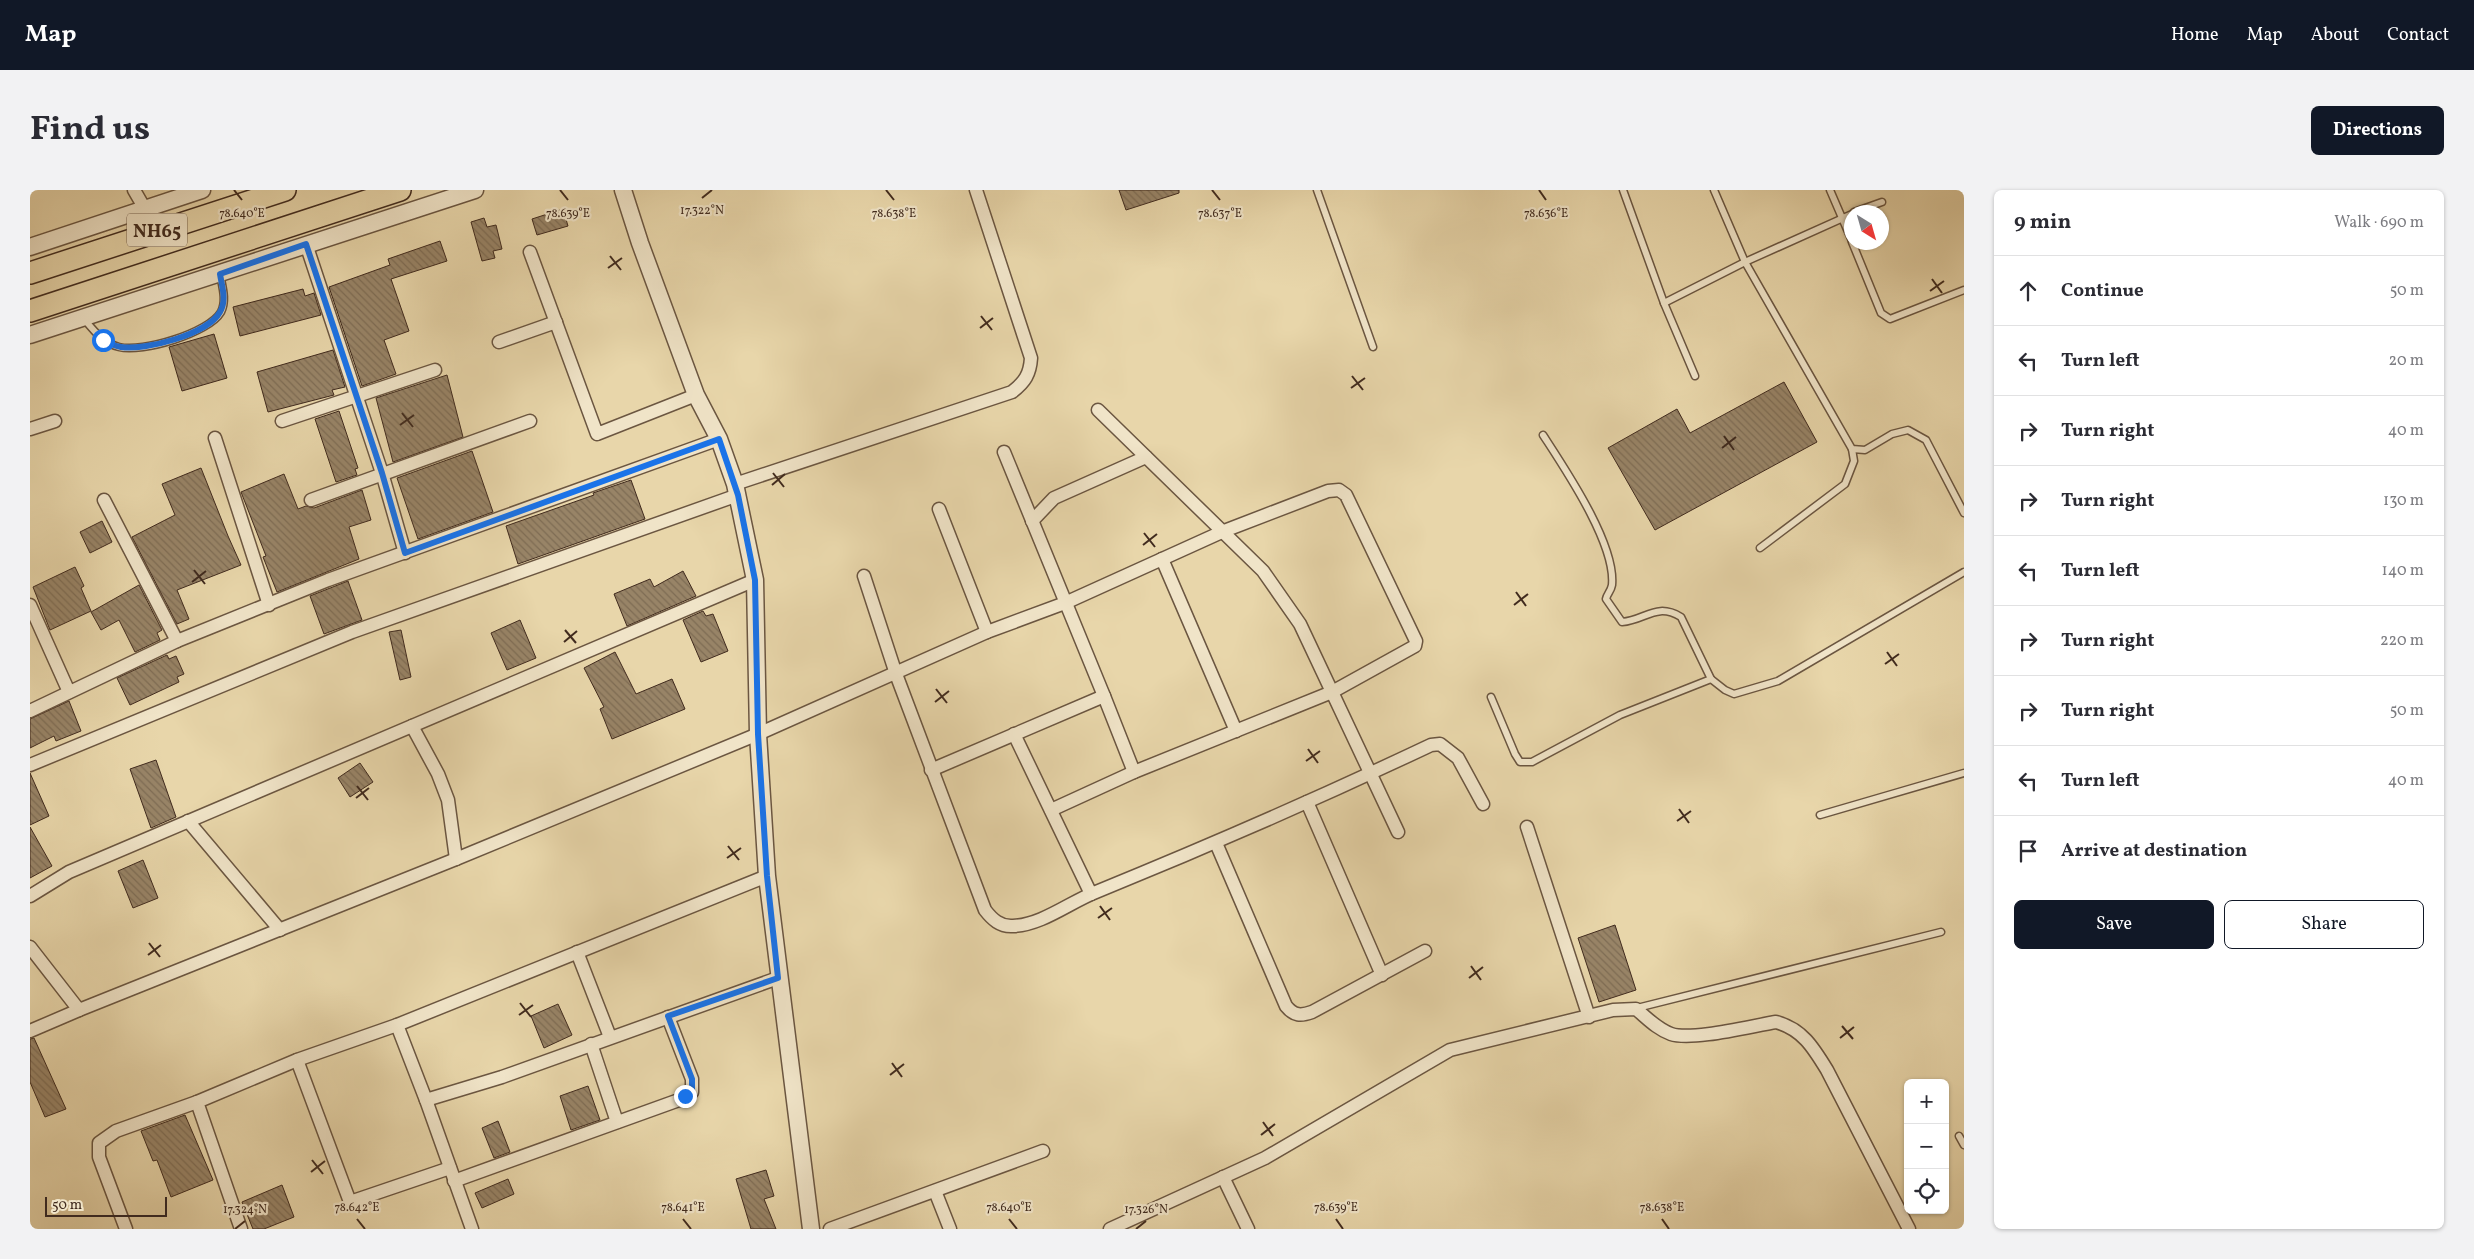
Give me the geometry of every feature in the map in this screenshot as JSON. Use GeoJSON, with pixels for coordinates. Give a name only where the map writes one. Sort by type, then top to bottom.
{"type":"FeatureCollection","features":[{"type":"Feature","properties":{"kind":"highway","name":"NH65"},"geometry":{"type":"LineString","coordinates":[[30,273],[285,190]]}},
{"type":"Feature","properties":{"kind":"highway","name":"NH65"},"geometry":{"type":"LineString","coordinates":[[30,311],[400,190]]}},
{"type":"Feature","properties":{"kind":"street"},"geometry":{"type":"LineString","coordinates":[[134,190],[146,209]]}},
{"type":"Feature","properties":{"kind":"street"},"geometry":{"type":"LineString","coordinates":[[30,247],[202,190]]}},
{"type":"Feature","properties":{"kind":"street"},"geometry":{"type":"LineString","coordinates":[[30,335],[475,190]]}},
{"type":"Feature","properties":{"kind":"street"},"geometry":{"type":"LineString","coordinates":[[623,190],[640,243],[696,395],[719,439],[736,489],[755,580],[758,734],[767,876],[778,978],[811,1229]]}},
{"type":"Feature","properties":{"kind":"street"},"geometry":{"type":"LineString","coordinates":[[30,765],[352,632],[736,489],[1012,392],[1022,384],[1030,371],[1031,358],[976,190]]}},
{"type":"Feature","properties":{"kind":"street"},"geometry":{"type":"LineString","coordinates":[[306,244],[382,473],[405,553]]}},
{"type":"Feature","properties":{"kind":"street"},"geometry":{"type":"LineString","coordinates":[[530,252],[596,434],[696,395]]}},
{"type":"Feature","properties":{"kind":"street"},"geometry":{"type":"LineString","coordinates":[[499,342],[556,322]]}},
{"type":"Feature","properties":{"kind":"street"},"geometry":{"type":"LineString","coordinates":[[282,421],[435,370]]}},
{"type":"Feature","properties":{"kind":"street"},"geometry":{"type":"LineString","coordinates":[[1098,410],[1263,571],[1300,624],[1398,832]]}},
{"type":"Feature","properties":{"kind":"street"},"geometry":{"type":"LineString","coordinates":[[30,428],[55,421]]}},
{"type":"Feature","properties":{"kind":"street"},"geometry":{"type":"LineString","coordinates":[[310,500],[530,421]]}},
{"type":"Feature","properties":{"kind":"street"},"geometry":{"type":"LineString","coordinates":[[215,438],[269,605]]}},
{"type":"Feature","properties":{"kind":"street"},"geometry":{"type":"LineString","coordinates":[[30,711],[177,641],[328,580],[719,439]]}},
{"type":"Feature","properties":{"kind":"street"},"geometry":{"type":"LineString","coordinates":[[1004,452],[1134,772]]}},
{"type":"Feature","properties":{"kind":"street"},"geometry":{"type":"LineString","coordinates":[[1032,520],[1054,498],[1146,457]]}},
{"type":"Feature","properties":{"kind":"street"},"geometry":{"type":"LineString","coordinates":[[30,1031],[456,860],[758,734],[987,632],[1065,603],[1224,531],[1328,491],[1339,490],[1346,495],[1416,641],[1415,646],[1332,692],[1134,772],[1051,810]]}},
{"type":"Feature","properties":{"kind":"street"},"geometry":{"type":"LineString","coordinates":[[104,500],[177,641]]}},
{"type":"Feature","properties":{"kind":"street"},"geometry":{"type":"LineString","coordinates":[[939,509],[987,632]]}},
{"type":"Feature","properties":{"kind":"street"},"geometry":{"type":"LineString","coordinates":[[1162,559],[1236,731]]}},
{"type":"Feature","properties":{"kind":"street"},"geometry":{"type":"LineString","coordinates":[[864,576],[896,674],[985,910],[999,924],[1010,927],[1027,924],[1091,894],[1216,843],[1371,774],[1430,745],[1440,744],[1458,758],[1483,804]]}},
{"type":"Feature","properties":{"kind":"street"},"geometry":{"type":"LineString","coordinates":[[30,896],[69,872],[755,580]]}},
{"type":"Feature","properties":{"kind":"street"},"geometry":{"type":"LineString","coordinates":[[30,605],[70,692]]}},
{"type":"Feature","properties":{"kind":"street"},"geometry":{"type":"LineString","coordinates":[[931,770],[1104,696]]}},
{"type":"Feature","properties":{"kind":"street"},"geometry":{"type":"LineString","coordinates":[[412,726],[438,774],[448,800],[456,860]]}},
{"type":"Feature","properties":{"kind":"street"},"geometry":{"type":"LineString","coordinates":[[1014,734],[1091,894]]}},
{"type":"Feature","properties":{"kind":"street"},"geometry":{"type":"LineString","coordinates":[[1307,802],[1382,975]]}},
{"type":"Feature","properties":{"kind":"street"},"geometry":{"type":"LineString","coordinates":[[188,821],[280,930]]}},
{"type":"Feature","properties":{"kind":"street"},"geometry":{"type":"LineString","coordinates":[[1527,827],[1589,1017]]}},
{"type":"Feature","properties":{"kind":"street"},"geometry":{"type":"LineString","coordinates":[[1216,843],[1286,1006],[1292,1013],[1303,1016],[1312,1012],[1425,951]]}},
{"type":"Feature","properties":{"kind":"street"},"geometry":{"type":"LineString","coordinates":[[126,1229],[99,1157],[99,1143],[116,1131],[197,1102],[297,1060],[396,1025],[767,876]]}},
{"type":"Feature","properties":{"kind":"street"},"geometry":{"type":"LineString","coordinates":[[30,946],[79,1010]]}},
{"type":"Feature","properties":{"kind":"street"},"geometry":{"type":"LineString","coordinates":[[576,952],[610,1037]]}},
{"type":"Feature","properties":{"kind":"street"},"geometry":{"type":"LineString","coordinates":[[426,1100],[502,1077],[778,978]]}},
{"type":"Feature","properties":{"kind":"street"},"geometry":{"type":"LineString","coordinates":[[1110,1229],[1265,1158],[1450,1050],[1613,1010],[1636,1008],[1658,1027],[1673,1035],[1690,1036],[1776,1022],[1790,1026],[1800,1032],[1814,1048],[1827,1070],[1909,1229]]}},
{"type":"Feature","properties":{"kind":"street"},"geometry":{"type":"LineString","coordinates":[[454,1181],[679,1100],[692,1092],[692,1079],[668,1016]]}},
{"type":"Feature","properties":{"kind":"street"},"geometry":{"type":"LineString","coordinates":[[396,1025],[426,1100],[472,1229]]}},
{"type":"Feature","properties":{"kind":"street"},"geometry":{"type":"LineString","coordinates":[[591,1044],[617,1122]]}},
{"type":"Feature","properties":{"kind":"street"},"geometry":{"type":"LineString","coordinates":[[297,1060],[350,1202],[450,1168]]}},
{"type":"Feature","properties":{"kind":"street"},"geometry":{"type":"LineString","coordinates":[[197,1102],[241,1229]]}},
{"type":"Feature","properties":{"kind":"street"},"geometry":{"type":"LineString","coordinates":[[830,1229],[1043,1151]]}},
{"type":"Feature","properties":{"kind":"street"},"geometry":{"type":"LineString","coordinates":[[1223,1177],[1248,1229]]}},
{"type":"Feature","properties":{"kind":"street"},"geometry":{"type":"LineString","coordinates":[[935,1191],[950,1229]]}},
{"type":"Feature","properties":{"kind":"lane"},"geometry":{"type":"LineString","coordinates":[[1317,190],[1373,347]]}},
{"type":"Feature","properties":{"kind":"lane"},"geometry":{"type":"LineString","coordinates":[[1623,190],[1664,304],[1695,376]]}},
{"type":"Feature","properties":{"kind":"lane"},"geometry":{"type":"LineString","coordinates":[[1714,190],[1744,262],[1852,449],[1854,460],[1845,484],[1760,548]]}},
{"type":"Feature","properties":{"kind":"lane"},"geometry":{"type":"LineString","coordinates":[[1830,190],[1844,222]]}},
{"type":"Feature","properties":{"kind":"lane"},"geometry":{"type":"LineString","coordinates":[[1874,205],[1882,202]]}},
{"type":"Feature","properties":{"kind":"lane"},"geometry":{"type":"LineString","coordinates":[[1664,304],[1744,262],[1842,217]]}},
{"type":"Feature","properties":{"kind":"lane"},"geometry":{"type":"LineString","coordinates":[[1855,250],[1881,313],[1890,319],[1964,290]]}},
{"type":"Feature","properties":{"kind":"lane"},"geometry":{"type":"LineString","coordinates":[[82,318],[103,340],[120,347],[137,348],[172,340],[213,322],[221,311],[224,298],[220,274]]}},
{"type":"Feature","properties":{"kind":"lane"},"geometry":{"type":"LineString","coordinates":[[1852,449],[1865,450],[1892,434],[1908,430],[1926,440],[1964,513]]}},
{"type":"Feature","properties":{"kind":"lane"},"geometry":{"type":"LineString","coordinates":[[1543,435],[1577,490],[1606,552],[1612,588],[1606,599],[1610,608],[1622,622],[1638,619],[1655,610],[1672,612],[1681,617],[1710,679],[1734,694],[1778,681],[1964,572]]}},
{"type":"Feature","properties":{"kind":"lane"},"geometry":{"type":"LineString","coordinates":[[1491,697],[1520,762],[1532,762],[1620,715],[1710,679]]}},
{"type":"Feature","properties":{"kind":"lane"},"geometry":{"type":"LineString","coordinates":[[1820,815],[1964,773]]}},
{"type":"Feature","properties":{"kind":"lane"},"geometry":{"type":"LineString","coordinates":[[1636,1008],[1941,932]]}},
{"type":"Feature","properties":{"kind":"lane"},"geometry":{"type":"LineString","coordinates":[[1959,1136],[1964,1145]]}},
{"type":"Feature","properties":{"kind":"building"},"geometry":{"type":"Polygon","coordinates":[[[1119,190],[1179,190],[1179,193],[1126,210],[1119,190]]]}},
{"type":"Feature","properties":{"kind":"building"},"geometry":{"type":"Polygon","coordinates":[[[563,209],[568,226],[537,235],[532,219],[563,209]]]}},
{"type":"Feature","properties":{"kind":"building"},"geometry":{"type":"Polygon","coordinates":[[[484,218],[487,227],[496,225],[502,249],[493,251],[495,258],[482,261],[471,222],[484,218]]]}},
{"type":"Feature","properties":{"kind":"building"},"geometry":{"type":"Polygon","coordinates":[[[440,241],[447,261],[391,279],[409,331],[384,340],[396,374],[362,386],[329,287],[390,265],[388,259],[440,241]]]}},
{"type":"Feature","properties":{"kind":"building"},"geometry":{"type":"Polygon","coordinates":[[[303,289],[305,296],[314,293],[321,315],[240,336],[233,307],[303,289]]]}},
{"type":"Feature","properties":{"kind":"building"},"geometry":{"type":"Polygon","coordinates":[[[214,334],[227,378],[182,391],[169,347],[214,334]]]}},
{"type":"Feature","properties":{"kind":"building"},"geometry":{"type":"Polygon","coordinates":[[[333,350],[345,387],[332,390],[334,395],[268,412],[257,372],[333,350]]]}},
{"type":"Feature","properties":{"kind":"building"},"geometry":{"type":"Polygon","coordinates":[[[447,375],[463,437],[393,462],[376,398],[447,375]]]}},
{"type":"Feature","properties":{"kind":"building"},"geometry":{"type":"Polygon","coordinates":[[[1784,382],[1817,442],[1655,530],[1608,448],[1677,409],[1690,433],[1784,382]]]}},
{"type":"Feature","properties":{"kind":"building"},"geometry":{"type":"Polygon","coordinates":[[[339,411],[358,468],[355,469],[357,475],[336,482],[315,419],[339,411]]]}},
{"type":"Feature","properties":{"kind":"building"},"geometry":{"type":"Polygon","coordinates":[[[472,451],[493,512],[418,539],[397,478],[472,451]]]}},
{"type":"Feature","properties":{"kind":"building"},"geometry":{"type":"Polygon","coordinates":[[[201,468],[241,565],[177,590],[189,619],[177,624],[132,537],[175,515],[162,484],[201,468]]]}},
{"type":"Feature","properties":{"kind":"building"},"geometry":{"type":"Polygon","coordinates":[[[284,474],[298,509],[306,506],[314,508],[362,490],[371,520],[349,527],[359,559],[277,592],[263,557],[266,556],[241,492],[284,474]]]}},
{"type":"Feature","properties":{"kind":"building"},"geometry":{"type":"Polygon","coordinates":[[[631,480],[645,519],[518,564],[506,526],[631,480]]]}},
{"type":"Feature","properties":{"kind":"building"},"geometry":{"type":"Polygon","coordinates":[[[102,521],[112,542],[90,553],[80,532],[102,521]]]}},
{"type":"Feature","properties":{"kind":"building"},"geometry":{"type":"Polygon","coordinates":[[[75,567],[84,586],[81,588],[91,611],[50,630],[33,587],[75,567]]]}},
{"type":"Feature","properties":{"kind":"building"},"geometry":{"type":"Polygon","coordinates":[[[683,571],[696,596],[627,626],[614,594],[650,579],[654,587],[683,571]]]}},
{"type":"Feature","properties":{"kind":"building"},"geometry":{"type":"Polygon","coordinates":[[[348,581],[362,620],[324,634],[310,596],[348,581]]]}},
{"type":"Feature","properties":{"kind":"building"},"geometry":{"type":"Polygon","coordinates":[[[139,585],[162,630],[157,633],[160,640],[135,652],[119,620],[101,630],[91,612],[139,585]]]}},
{"type":"Feature","properties":{"kind":"building"},"geometry":{"type":"Polygon","coordinates":[[[703,611],[706,616],[713,614],[728,651],[701,662],[683,620],[703,611]]]}},
{"type":"Feature","properties":{"kind":"building"},"geometry":{"type":"Polygon","coordinates":[[[520,620],[536,658],[507,670],[491,633],[520,620]]]}},
{"type":"Feature","properties":{"kind":"building"},"geometry":{"type":"Polygon","coordinates":[[[401,630],[411,677],[400,680],[389,632],[401,630]]]}},
{"type":"Feature","properties":{"kind":"building"},"geometry":{"type":"Polygon","coordinates":[[[615,652],[636,694],[672,679],[685,709],[612,739],[600,709],[604,707],[584,668],[615,652]]]}},
{"type":"Feature","properties":{"kind":"building"},"geometry":{"type":"Polygon","coordinates":[[[167,655],[169,659],[176,656],[184,674],[177,677],[179,682],[130,705],[117,678],[167,655]]]}},
{"type":"Feature","properties":{"kind":"building"},"geometry":{"type":"Polygon","coordinates":[[[69,701],[81,731],[56,741],[54,736],[30,748],[30,719],[69,701]]]}},
{"type":"Feature","properties":{"kind":"building"},"geometry":{"type":"Polygon","coordinates":[[[156,760],[176,817],[151,828],[130,769],[156,760]]]}},
{"type":"Feature","properties":{"kind":"building"},"geometry":{"type":"Polygon","coordinates":[[[360,763],[373,782],[350,797],[338,778],[360,763]]]}},
{"type":"Feature","properties":{"kind":"building"},"geometry":{"type":"Polygon","coordinates":[[[30,773],[49,816],[30,825],[30,773]]]}},
{"type":"Feature","properties":{"kind":"building"},"geometry":{"type":"Polygon","coordinates":[[[30,827],[52,866],[30,878],[30,827]]]}},
{"type":"Feature","properties":{"kind":"building"},"geometry":{"type":"Polygon","coordinates":[[[143,860],[158,898],[133,908],[118,871],[143,860]]]}},
{"type":"Feature","properties":{"kind":"building"},"geometry":{"type":"Polygon","coordinates":[[[1615,925],[1636,990],[1599,1002],[1578,938],[1615,925]]]}},
{"type":"Feature","properties":{"kind":"building"},"geometry":{"type":"Polygon","coordinates":[[[558,1004],[572,1035],[544,1048],[531,1016],[558,1004]]]}},
{"type":"Feature","properties":{"kind":"building"},"geometry":{"type":"Polygon","coordinates":[[[34,1038],[66,1109],[45,1117],[30,1082],[30,1039],[34,1038]]]}},
{"type":"Feature","properties":{"kind":"building"},"geometry":{"type":"Polygon","coordinates":[[[588,1086],[600,1120],[571,1130],[560,1096],[588,1086]]]}},
{"type":"Feature","properties":{"kind":"building"},"geometry":{"type":"Polygon","coordinates":[[[185,1115],[213,1180],[171,1197],[157,1160],[153,1161],[141,1131],[185,1115]]]}},
{"type":"Feature","properties":{"kind":"building"},"geometry":{"type":"Polygon","coordinates":[[[498,1121],[510,1152],[494,1158],[482,1128],[498,1121]]]}},
{"type":"Feature","properties":{"kind":"building"},"geometry":{"type":"Polygon","coordinates":[[[766,1170],[774,1196],[764,1199],[776,1229],[751,1229],[736,1179],[766,1170]]]}},
{"type":"Feature","properties":{"kind":"building"},"geometry":{"type":"Polygon","coordinates":[[[508,1179],[514,1194],[482,1208],[475,1193],[508,1179]]]}},
{"type":"Feature","properties":{"kind":"building"},"geometry":{"type":"Polygon","coordinates":[[[282,1185],[294,1217],[264,1229],[253,1229],[242,1202],[282,1185]]]}},
{"type":"Feature","properties":{"kind":"route"},"geometry":{"type":"LineString","coordinates":[[103,340],[120,347],[137,348],[172,340],[202,328],[213,322],[221,311],[224,298],[220,274],[306,244],[382,473],[405,553],[719,439],[738,495],[755,580],[758,734],[767,876],[778,978],[668,1016],[692,1079],[692,1092],[685,1096]]}}]}
